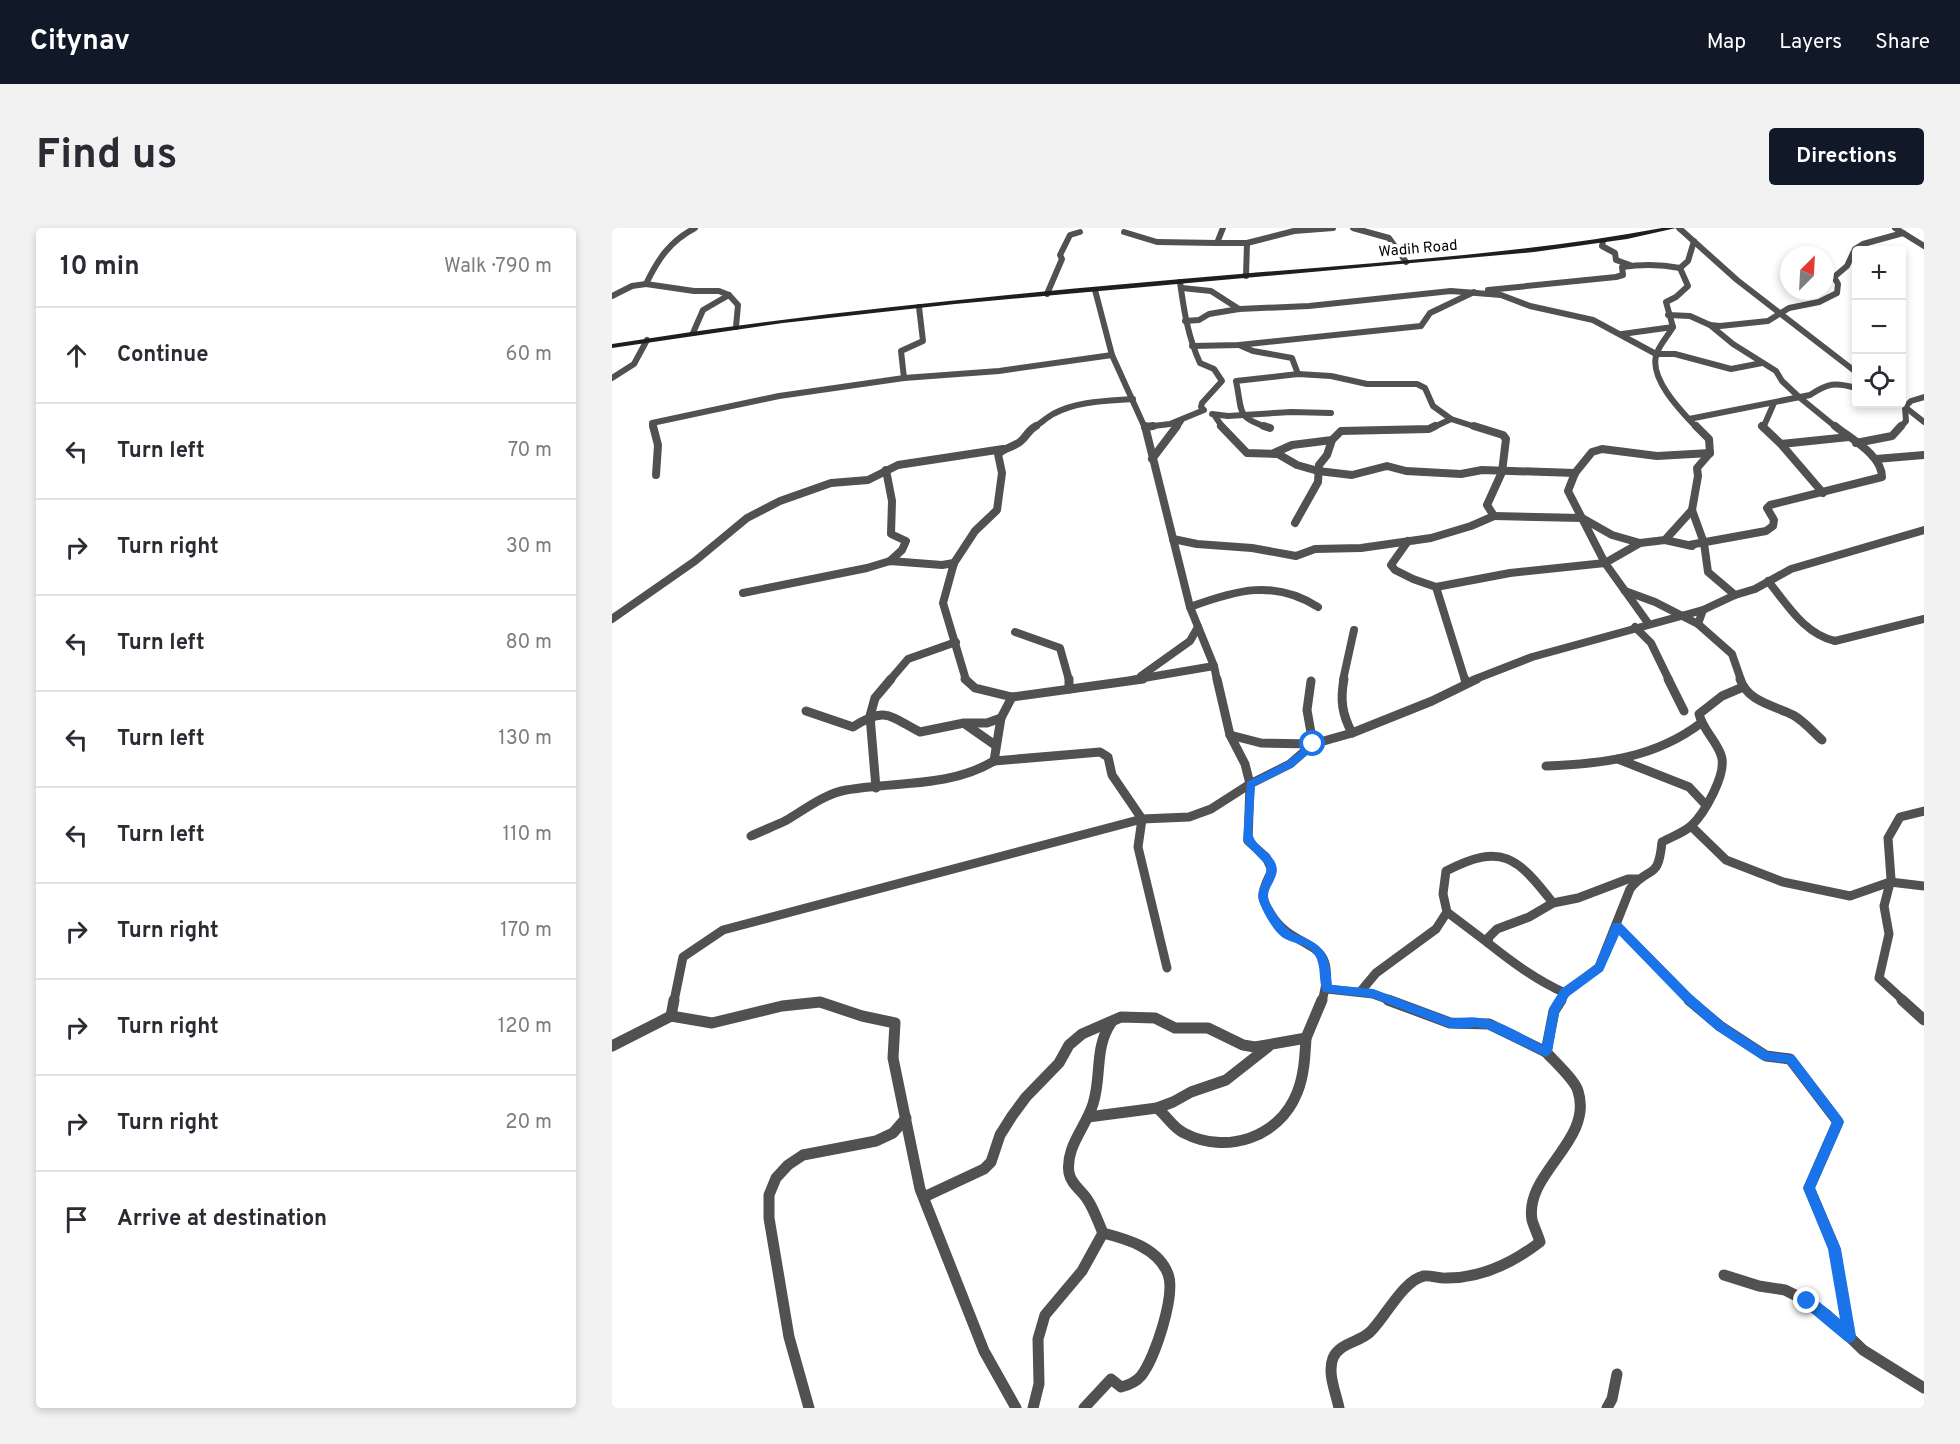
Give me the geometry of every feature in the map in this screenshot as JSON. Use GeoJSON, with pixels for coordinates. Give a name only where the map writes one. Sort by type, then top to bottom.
{"type":"FeatureCollection","features":[{"type":"Feature","properties":{"kind":"street"},"geometry":{"type":"LineString","coordinates":[[646,284],[660,255],[676,237],[695,228]]}},
{"type":"Feature","properties":{"kind":"street"},"geometry":{"type":"LineString","coordinates":[[1217,243],[1223,228]]}},
{"type":"Feature","properties":{"kind":"street"},"geometry":{"type":"LineString","coordinates":[[1124,232],[1132,237],[1154,240],[1247,243],[1294,231],[1333,228]]}},
{"type":"Feature","properties":{"kind":"street"},"geometry":{"type":"LineString","coordinates":[[1353,228],[1389,238],[1406,262]]}},
{"type":"Feature","properties":{"kind":"street","name":"Wadih Road"},"geometry":{"type":"LineString","coordinates":[[612,346],[807,317],[1047,294],[1164,284],[1181,285],[1246,276],[1539,250],[1673,228]]}},
{"type":"Feature","properties":{"kind":"street"},"geometry":{"type":"LineString","coordinates":[[1679,228],[1737,280],[1852,368]]}},
{"type":"Feature","properties":{"kind":"street"},"geometry":{"type":"LineString","coordinates":[[1895,228],[1924,246]]}},
{"type":"Feature","properties":{"kind":"street"},"geometry":{"type":"LineString","coordinates":[[1047,294],[1062,259],[1060,255],[1070,235],[1080,232]]}},
{"type":"Feature","properties":{"kind":"street"},"geometry":{"type":"LineString","coordinates":[[1710,325],[1768,321],[1779,312],[1819,302],[1837,293],[1838,284],[1834,276],[1847,266],[1856,249],[1863,244],[1903,233]]}},
{"type":"Feature","properties":{"kind":"street"},"geometry":{"type":"LineString","coordinates":[[1603,241],[1602,246],[1615,253],[1616,260],[1630,265]]}},
{"type":"Feature","properties":{"kind":"street"},"geometry":{"type":"LineString","coordinates":[[1680,268],[1688,261],[1694,241]]}},
{"type":"Feature","properties":{"kind":"street"},"geometry":{"type":"LineString","coordinates":[[1246,276],[1247,243]]}},
{"type":"Feature","properties":{"kind":"street"},"geometry":{"type":"LineString","coordinates":[[1192,346],[1239,345],[1421,326],[1430,313],[1475,292],[1616,277],[1623,275],[1622,267],[1630,265],[1661,263],[1680,268]]}},
{"type":"Feature","properties":{"kind":"street"},"geometry":{"type":"LineString","coordinates":[[1673,327],[1666,302],[1677,297],[1688,286],[1680,268]]}},
{"type":"Feature","properties":{"kind":"street"},"geometry":{"type":"LineString","coordinates":[[612,296],[632,286],[646,284],[694,291],[719,291],[729,295],[738,305],[736,327]]}},
{"type":"Feature","properties":{"kind":"street"},"geometry":{"type":"LineString","coordinates":[[1222,381],[1221,376],[1213,367],[1200,363],[1192,346],[1185,321],[1181,285],[1211,291],[1239,309]]}},
{"type":"Feature","properties":{"kind":"street"},"geometry":{"type":"LineString","coordinates":[[1095,290],[1112,355],[1145,428],[1190,607],[1214,666],[1230,735],[1245,764],[1250,784],[1248,841],[1266,857],[1272,870],[1263,895],[1264,902],[1279,927],[1287,934],[1319,951],[1325,969],[1327,989],[1306,1038],[1305,1066],[1293,1103],[1279,1121],[1261,1135],[1239,1143],[1219,1144],[1199,1140],[1183,1133],[1157,1108]]}},
{"type":"Feature","properties":{"kind":"street"},"geometry":{"type":"LineString","coordinates":[[1185,321],[1199,320],[1209,314],[1239,309],[1309,306],[1451,291],[1475,292],[1502,296],[1530,306],[1593,320],[1656,354],[1675,354],[1731,369],[1762,363]]}},
{"type":"Feature","properties":{"kind":"street"},"geometry":{"type":"LineString","coordinates":[[693,333],[703,310],[729,295]]}},
{"type":"Feature","properties":{"kind":"street"},"geometry":{"type":"LineString","coordinates":[[904,378],[901,351],[923,341],[919,307]]}},
{"type":"Feature","properties":{"kind":"street"},"geometry":{"type":"LineString","coordinates":[[1173,539],[1197,544],[1252,548],[1296,556],[1330,547],[1361,548],[1408,542],[1471,526],[1494,516],[1582,518],[1612,535],[1640,543],[1665,540],[1689,545],[1766,531],[1773,526],[1774,520],[1767,508],[1770,505],[1882,477],[1882,471],[1876,459],[1799,397],[1782,381],[1776,371],[1733,344],[1710,325],[1690,316],[1668,315]]}},
{"type":"Feature","properties":{"kind":"street"},"geometry":{"type":"LineString","coordinates":[[1622,334],[1673,327]]}},
{"type":"Feature","properties":{"kind":"street"},"geometry":{"type":"LineString","coordinates":[[1673,327],[1656,354],[1655,365],[1671,402],[1709,439],[1710,453],[1697,468],[1698,476],[1692,510],[1704,543],[1708,572],[1735,595]]}},
{"type":"Feature","properties":{"kind":"street"},"geometry":{"type":"LineString","coordinates":[[612,378],[632,367],[643,355],[647,340]]}},
{"type":"Feature","properties":{"kind":"street"},"geometry":{"type":"LineString","coordinates":[[1239,345],[1253,351],[1292,358],[1298,374]]}},
{"type":"Feature","properties":{"kind":"street"},"geometry":{"type":"LineString","coordinates":[[656,476],[658,445],[652,423],[780,396],[904,378],[999,371],[1112,355]]}},
{"type":"Feature","properties":{"kind":"street"},"geometry":{"type":"LineString","coordinates":[[1332,413],[1215,416],[1201,407],[1222,381],[1298,374],[1331,376],[1367,384],[1417,384],[1425,388],[1433,406],[1451,419],[1503,435],[1506,439],[1502,472],[1487,505],[1494,516]]}},
{"type":"Feature","properties":{"kind":"street"},"geometry":{"type":"LineString","coordinates":[[1236,381],[1243,416],[1247,422],[1270,428]]}},
{"type":"Feature","properties":{"kind":"street"},"geometry":{"type":"LineString","coordinates":[[1689,419],[1810,395],[1822,387],[1837,383],[1852,387]]}},
{"type":"Feature","properties":{"kind":"street"},"geometry":{"type":"LineString","coordinates":[[1906,403],[1924,397]]}},
{"type":"Feature","properties":{"kind":"street"},"geometry":{"type":"LineString","coordinates":[[612,619],[695,561],[747,518],[780,501],[831,483],[868,480],[886,470],[911,462],[1003,449],[1020,443],[1030,429],[1046,421],[1050,415],[1086,403],[1133,399]]}},
{"type":"Feature","properties":{"kind":"street"},"geometry":{"type":"LineString","coordinates":[[1774,403],[1762,428],[1780,444],[1823,493]]}},
{"type":"Feature","properties":{"kind":"street"},"geometry":{"type":"LineString","coordinates":[[1856,443],[1892,436],[1906,421],[1903,408]]}},
{"type":"Feature","properties":{"kind":"street"},"geometry":{"type":"LineString","coordinates":[[1906,408],[1924,422]]}},
{"type":"Feature","properties":{"kind":"street"},"geometry":{"type":"LineString","coordinates":[[1145,428],[1181,421],[1204,411]]}},
{"type":"Feature","properties":{"kind":"street"},"geometry":{"type":"LineString","coordinates":[[1215,416],[1226,433],[1247,453],[1283,456],[1298,465],[1318,471],[1352,475],[1387,466],[1406,471],[1453,474],[1482,471],[1575,473]]}},
{"type":"Feature","properties":{"kind":"street"},"geometry":{"type":"LineString","coordinates":[[1295,524],[1318,482],[1318,471],[1332,440],[1341,431],[1429,429],[1451,419]]}},
{"type":"Feature","properties":{"kind":"street"},"geometry":{"type":"LineString","coordinates":[[1152,459],[1181,421]]}},
{"type":"Feature","properties":{"kind":"street"},"geometry":{"type":"LineString","coordinates":[[1780,444],[1849,437]]}},
{"type":"Feature","properties":{"kind":"street"},"geometry":{"type":"LineString","coordinates":[[1273,454],[1292,446],[1332,440]]}},
{"type":"Feature","properties":{"kind":"street"},"geometry":{"type":"LineString","coordinates":[[1003,449],[998,454],[1002,473],[997,510],[975,531],[954,563],[943,603],[966,681],[975,688],[1012,697],[1183,673],[1214,666]]}},
{"type":"Feature","properties":{"kind":"street"},"geometry":{"type":"LineString","coordinates":[[1648,624],[1605,563],[1568,491],[1575,473],[1592,452],[1602,449],[1657,456],[1710,453]]}},
{"type":"Feature","properties":{"kind":"street"},"geometry":{"type":"LineString","coordinates":[[1876,459],[1905,454],[1924,455]]}},
{"type":"Feature","properties":{"kind":"street"},"geometry":{"type":"LineString","coordinates":[[886,470],[893,492],[891,534],[906,541],[902,550],[890,561]]}},
{"type":"Feature","properties":{"kind":"street"},"geometry":{"type":"LineString","coordinates":[[1665,540],[1692,510]]}},
{"type":"Feature","properties":{"kind":"street"},"geometry":{"type":"LineString","coordinates":[[1230,735],[1250,743],[1272,746],[1313,744],[1352,733],[1532,657],[1703,610],[1815,561],[1924,530]]}},
{"type":"Feature","properties":{"kind":"street"},"geometry":{"type":"LineString","coordinates":[[1408,542],[1390,565],[1413,579],[1436,586],[1510,573],[1605,563],[1640,543]]}},
{"type":"Feature","properties":{"kind":"street"},"geometry":{"type":"LineString","coordinates":[[1689,545],[1704,555]]}},
{"type":"Feature","properties":{"kind":"street"},"geometry":{"type":"LineString","coordinates":[[743,593],[867,568],[890,561],[942,565],[954,563]]}},
{"type":"Feature","properties":{"kind":"street"},"geometry":{"type":"LineString","coordinates":[[1767,581],[1813,635],[1827,641],[1924,619]]}},
{"type":"Feature","properties":{"kind":"street"},"geometry":{"type":"LineString","coordinates":[[1436,586],[1466,683]]}},
{"type":"Feature","properties":{"kind":"street"},"geometry":{"type":"LineString","coordinates":[[1190,607],[1232,593],[1263,588],[1298,594],[1318,607]]}},
{"type":"Feature","properties":{"kind":"street"},"geometry":{"type":"LineString","coordinates":[[1625,591],[1655,602],[1698,624],[1732,654],[1743,687],[1749,694],[1765,704],[1795,716],[1822,740]]}},
{"type":"Feature","properties":{"kind":"street"},"geometry":{"type":"LineString","coordinates":[[1698,624],[1703,610]]}},
{"type":"Feature","properties":{"kind":"street"},"geometry":{"type":"LineString","coordinates":[[1136,678],[1190,641],[1198,627]]}},
{"type":"Feature","properties":{"kind":"street"},"geometry":{"type":"LineString","coordinates":[[1635,627],[1651,643],[1684,711]]}},
{"type":"Feature","properties":{"kind":"street"},"geometry":{"type":"LineString","coordinates":[[1352,733],[1343,716],[1341,700],[1345,667],[1354,630]]}},
{"type":"Feature","properties":{"kind":"street"},"geometry":{"type":"LineString","coordinates":[[1015,632],[1060,648],[1069,674],[1069,689]]}},
{"type":"Feature","properties":{"kind":"street"},"geometry":{"type":"LineString","coordinates":[[876,788],[870,716],[875,698],[908,659],[956,642]]}},
{"type":"Feature","properties":{"kind":"street"},"geometry":{"type":"LineString","coordinates":[[1153,668],[1183,673]]}},
{"type":"Feature","properties":{"kind":"street"},"geometry":{"type":"LineString","coordinates":[[1311,681],[1307,710],[1313,744]]}},
{"type":"Feature","properties":{"kind":"street"},"geometry":{"type":"LineString","coordinates":[[1546,1052],[1554,1011],[1565,993],[1599,968],[1630,889],[1638,879],[1656,870],[1660,862],[1662,842],[1691,826],[1717,788],[1723,761],[1701,723],[1699,714],[1705,707],[1722,696],[1743,687]]}},
{"type":"Feature","properties":{"kind":"street"},"geometry":{"type":"LineString","coordinates":[[994,761],[1001,717],[1012,697]]}},
{"type":"Feature","properties":{"kind":"street"},"geometry":{"type":"LineString","coordinates":[[806,711],[871,732]]}},
{"type":"Feature","properties":{"kind":"street"},"geometry":{"type":"LineString","coordinates":[[853,727],[870,716],[889,714],[920,732],[964,723],[987,723],[1001,717]]}},
{"type":"Feature","properties":{"kind":"street"},"geometry":{"type":"LineString","coordinates":[[964,723],[995,745]]}},
{"type":"Feature","properties":{"kind":"street"},"geometry":{"type":"LineString","coordinates":[[1546,766],[1577,765],[1618,759],[1685,737],[1701,723]]}},
{"type":"Feature","properties":{"kind":"street"},"geometry":{"type":"LineString","coordinates":[[671,1016],[683,957],[723,930],[1142,819],[1189,817],[1211,809],[1250,784],[1290,764],[1313,744]]}},
{"type":"Feature","properties":{"kind":"street"},"geometry":{"type":"LineString","coordinates":[[750,836],[782,822],[830,795],[845,790],[957,778],[977,771],[994,761],[1105,754],[1112,775],[1142,819],[1138,847],[1167,968]]}},
{"type":"Feature","properties":{"kind":"street"},"geometry":{"type":"LineString","coordinates":[[1618,759],[1689,787],[1704,804]]}},
{"type":"Feature","properties":{"kind":"street"},"geometry":{"type":"LineString","coordinates":[[1924,811],[1900,817],[1888,838],[1890,882],[1884,906],[1889,934],[1879,978],[1924,1020]]}},
{"type":"Feature","properties":{"kind":"street"},"geometry":{"type":"LineString","coordinates":[[1691,826],[1726,860],[1783,882],[1850,896],[1890,882],[1924,886]]}},
{"type":"Feature","properties":{"kind":"street"},"geometry":{"type":"LineString","coordinates":[[1553,903],[1533,877],[1516,861],[1507,858],[1478,857],[1446,871],[1443,894],[1447,912],[1542,983],[1565,993]]}},
{"type":"Feature","properties":{"kind":"street"},"geometry":{"type":"LineString","coordinates":[[1471,928],[1497,928],[1529,917],[1553,903],[1578,898],[1629,879],[1638,879]]}},
{"type":"Feature","properties":{"kind":"street"},"geometry":{"type":"LineString","coordinates":[[1361,991],[1376,973],[1436,930],[1447,912]]}},
{"type":"Feature","properties":{"kind":"street"},"geometry":{"type":"LineString","coordinates":[[1617,926],[1687,998],[1720,1026],[1766,1056],[1790,1059],[1838,1122],[1809,1188],[1835,1249],[1849,1336]]}},
{"type":"Feature","properties":{"kind":"street"},"geometry":{"type":"LineString","coordinates":[[1488,943],[1497,928]]}},
{"type":"Feature","properties":{"kind":"street"},"geometry":{"type":"LineString","coordinates":[[1327,989],[1341,992],[1361,991],[1450,1023],[1489,1024],[1546,1052],[1578,1089],[1581,1116],[1571,1138],[1548,1172],[1535,1197],[1532,1219],[1540,1242],[1522,1256],[1496,1269],[1449,1279],[1423,1276],[1410,1283],[1363,1339],[1340,1349],[1333,1359],[1333,1378],[1339,1408]]}},
{"type":"Feature","properties":{"kind":"street"},"geometry":{"type":"LineString","coordinates":[[612,1046],[671,1016],[712,1023],[782,1006],[820,1002],[862,1016],[895,1023],[893,1058],[924,1197],[984,1351],[1016,1408]]}},
{"type":"Feature","properties":{"kind":"street"},"geometry":{"type":"LineString","coordinates":[[924,1197],[984,1169],[991,1162],[1000,1135],[1012,1116],[1032,1090],[1059,1063],[1069,1045],[1082,1034],[1121,1017],[1155,1018],[1176,1028],[1208,1028],[1243,1045],[1268,1047],[1306,1038]]}},
{"type":"Feature","properties":{"kind":"street"},"geometry":{"type":"LineString","coordinates":[[1084,1408],[1110,1378],[1121,1387],[1129,1386],[1141,1375],[1165,1314],[1170,1286],[1168,1274],[1143,1245],[1103,1233],[1090,1204],[1083,1192],[1073,1183],[1069,1174],[1074,1145],[1088,1117],[1098,1087],[1103,1032],[1121,1017]]}},
{"type":"Feature","properties":{"kind":"street"},"geometry":{"type":"LineString","coordinates":[[1088,1117],[1157,1108],[1191,1092],[1226,1080],[1268,1047]]}},
{"type":"Feature","properties":{"kind":"street"},"geometry":{"type":"LineString","coordinates":[[809,1408],[789,1336],[769,1218],[770,1195],[776,1178],[788,1165],[804,1155],[876,1141],[893,1133],[906,1118]]}},
{"type":"Feature","properties":{"kind":"street"},"geometry":{"type":"LineString","coordinates":[[1033,1408],[1039,1384],[1038,1339],[1045,1315],[1082,1270],[1103,1233]]}},
{"type":"Feature","properties":{"kind":"street"},"geometry":{"type":"LineString","coordinates":[[1724,1275],[1785,1290],[1814,1305],[1863,1350],[1924,1388]]}},
{"type":"Feature","properties":{"kind":"street"},"geometry":{"type":"LineString","coordinates":[[1607,1408],[1612,1399],[1617,1374]]}},
{"type":"Feature","properties":{"kind":"route"},"geometry":{"type":"LineString","coordinates":[[1313,744],[1290,764],[1250,784],[1247,832],[1248,841],[1271,863],[1272,870],[1263,895],[1264,902],[1279,927],[1287,934],[1319,951],[1323,959],[1327,989],[1373,994],[1450,1023],[1489,1024],[1546,1052],[1554,1011],[1565,993],[1599,968],[1617,926],[1687,998],[1720,1026],[1766,1056],[1790,1059],[1838,1122],[1809,1188],[1835,1249],[1849,1336],[1827,1315],[1807,1301]]}}]}
